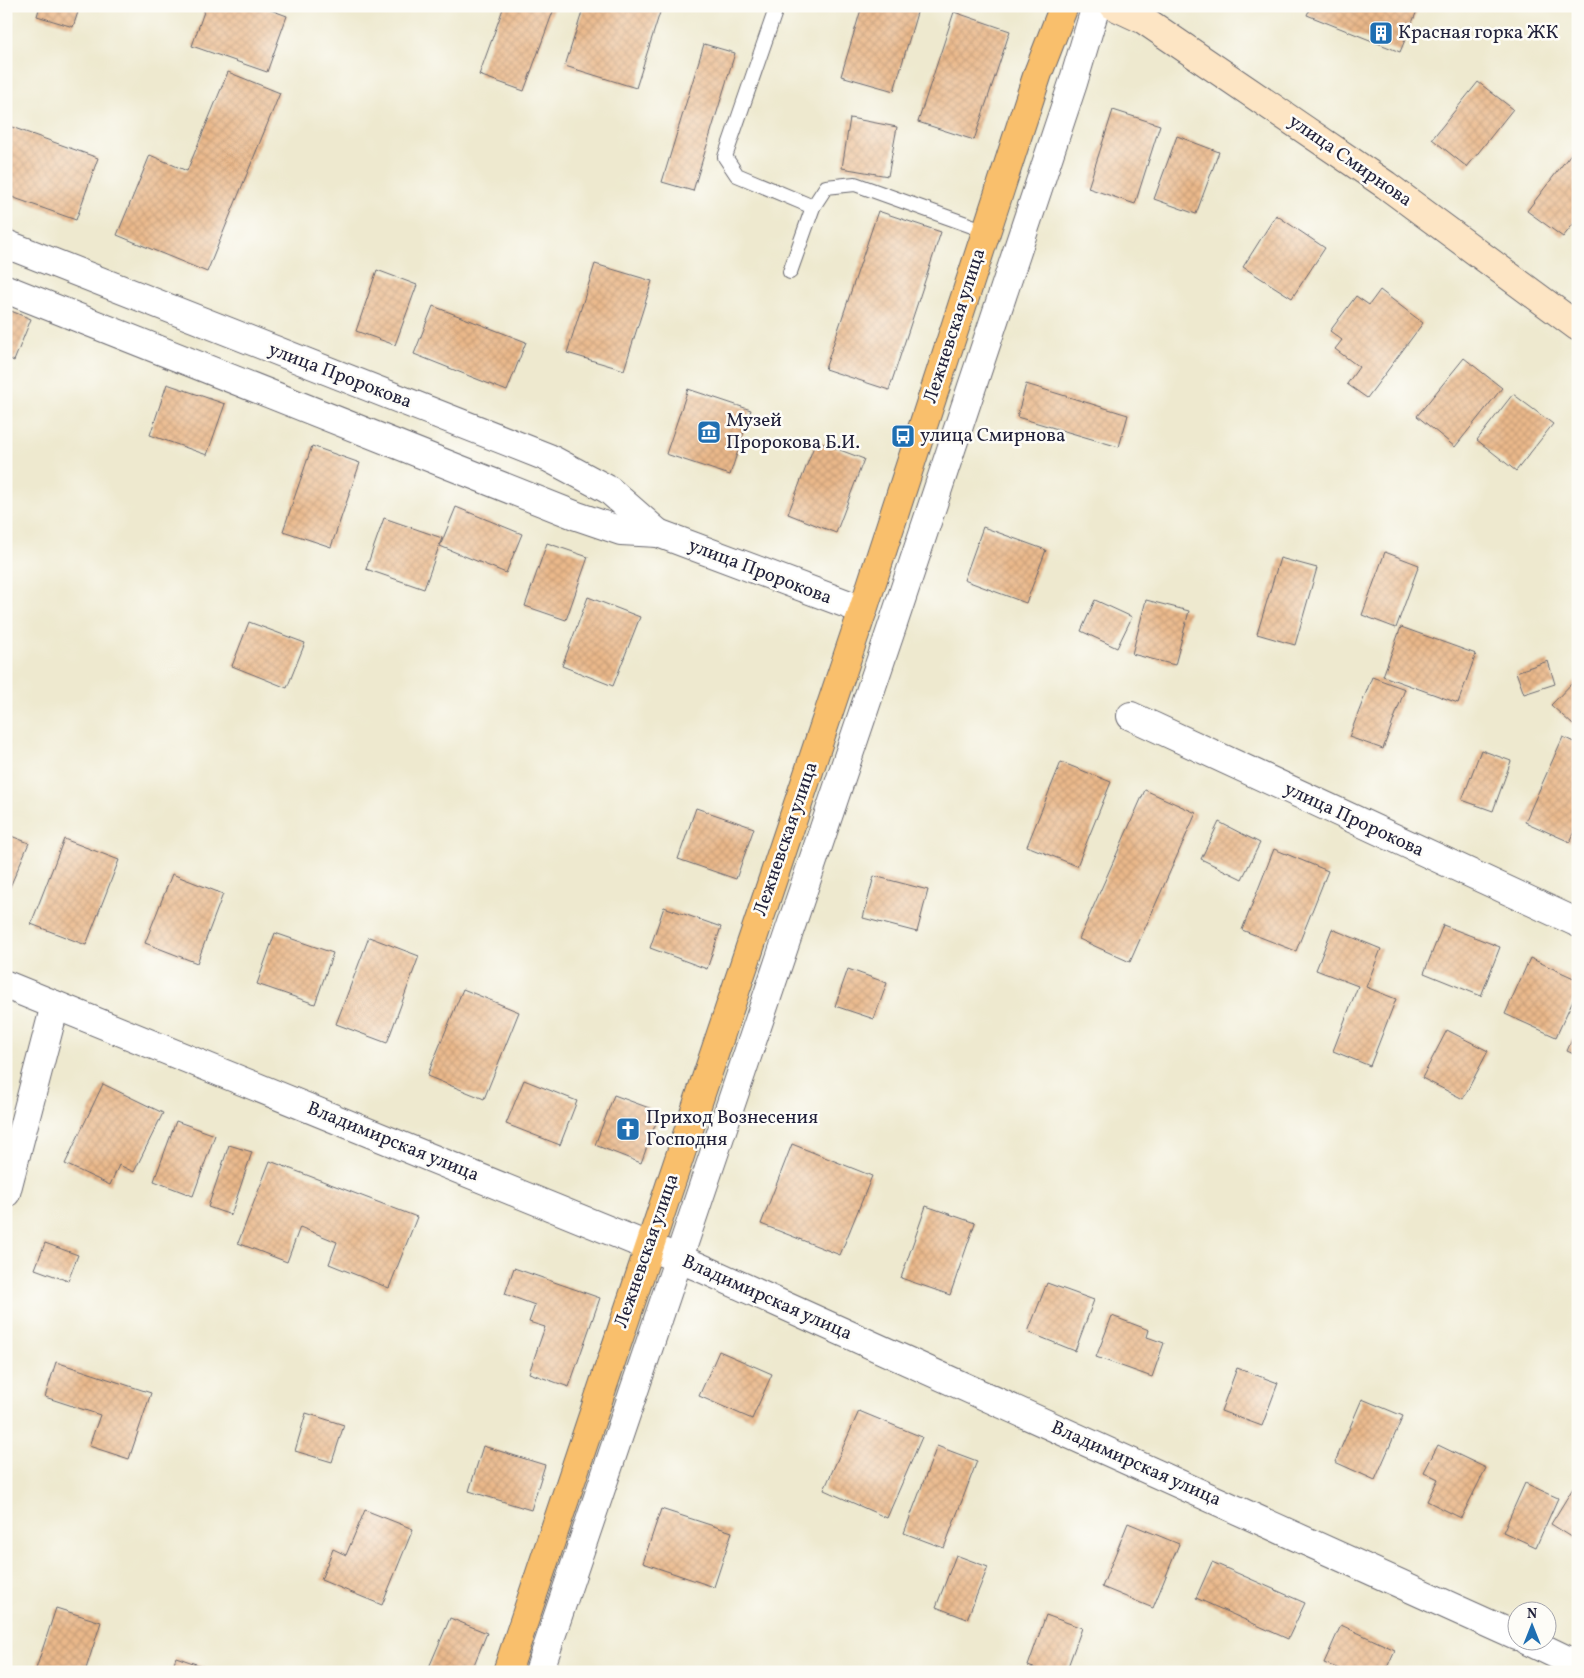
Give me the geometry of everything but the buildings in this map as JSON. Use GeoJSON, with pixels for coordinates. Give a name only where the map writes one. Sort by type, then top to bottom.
{"type":"FeatureCollection","features":[{"type":"Feature","properties":{"kind":"highway","name":"Лежневская улица"},"geometry":{"type":"LineString","coordinates":[[507,1672],[863,610],[1038,73],[1064,6]]}},
{"type":"Feature","properties":{"kind":"main road","name":"улица Смирнова"},"geometry":{"type":"LineString","coordinates":[[1114,6],[1144,20],[1386,185],[1578,327]]}},
{"type":"Feature","properties":{"kind":"street","name":"Лежневская улица"},"geometry":{"type":"LineString","coordinates":[[539,1672],[1051,148],[1096,6]]}},
{"type":"Feature","properties":{"kind":"street","name":"улица Пророкова"},"geometry":{"type":"LineString","coordinates":[[6,244],[549,458],[609,490],[658,533]]}},
{"type":"Feature","properties":{"kind":"street","name":"улица Пророкова"},"geometry":{"type":"LineString","coordinates":[[6,289],[577,516],[621,531],[658,533],[863,610]]}},
{"type":"Feature","properties":{"kind":"street","name":"улица Пророкова"},"geometry":{"type":"LineString","coordinates":[[1131,716],[1578,923]]}},
{"type":"Feature","properties":{"kind":"street","name":"Владимирская улица"},"geometry":{"type":"LineString","coordinates":[[6,985],[627,1236],[1506,1631]]}},
{"type":"Feature","properties":{"kind":"street"},"geometry":{"type":"LineString","coordinates":[[6,1193],[55,1005]]}},
{"type":"Feature","properties":{"kind":"street"},"geometry":{"type":"LineString","coordinates":[[1547,1650],[1578,1665]]}},
{"type":"Feature","properties":{"kind":"lane"},"geometry":{"type":"LineString","coordinates":[[777,6],[725,156],[737,175],[813,207]]}},
{"type":"Feature","properties":{"kind":"lane"},"geometry":{"type":"LineString","coordinates":[[790,272],[813,207],[826,187],[854,184],[986,231]]}},
{"type":"Feature","properties":{"kind":"place","name":"Красная горка ЖК"},"geometry":{"type":"Point","coordinates":[1381,33]}},
{"type":"Feature","properties":{"kind":"place","name":"Музей Пророкова Б.И."},"geometry":{"type":"Point","coordinates":[709,432]}},
{"type":"Feature","properties":{"kind":"place","name":"улица Смирнова"},"geometry":{"type":"Point","coordinates":[903,436]}},
{"type":"Feature","properties":{"kind":"place","name":"Приход Вознесения Господня"},"geometry":{"type":"Point","coordinates":[628,1129]}}]}
